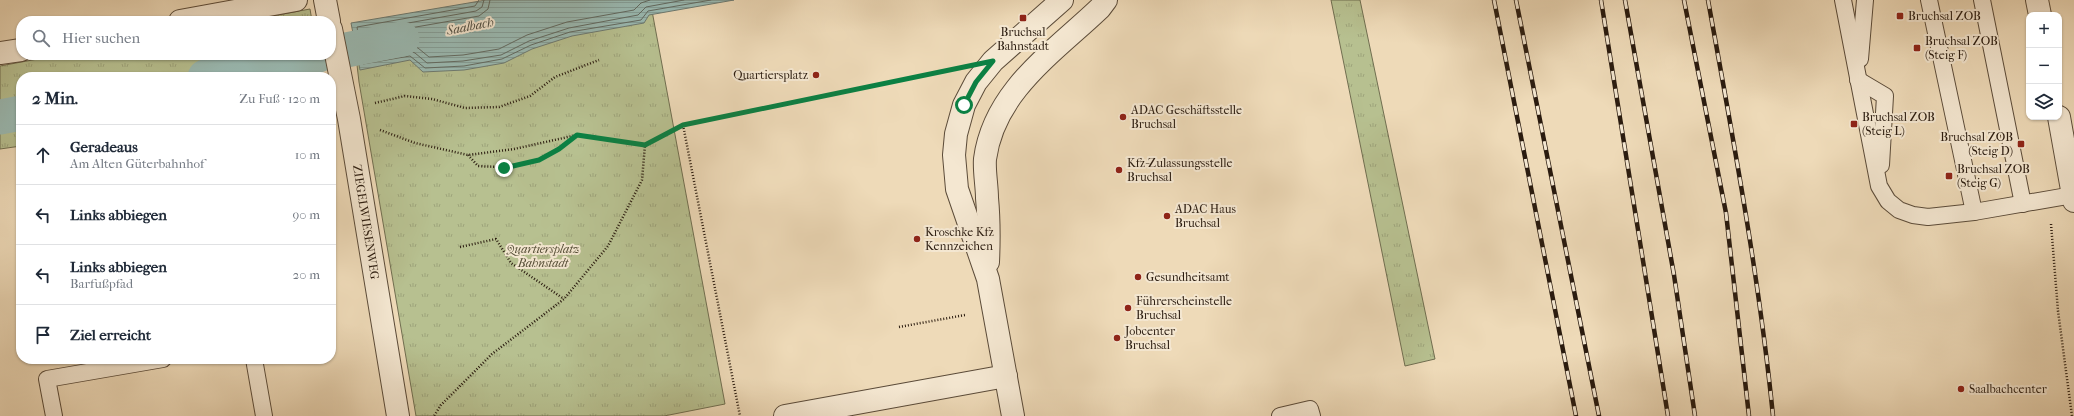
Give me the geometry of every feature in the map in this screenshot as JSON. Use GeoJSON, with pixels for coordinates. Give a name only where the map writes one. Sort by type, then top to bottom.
{"type":"FeatureCollection","features":[{"type":"Feature","properties":{"kind":"street"},"geometry":{"type":"LineString","coordinates":[[208,16],[296,0]]}},
{"type":"Feature","properties":{"kind":"street"},"geometry":{"type":"LineString","coordinates":[[1013,416],[988,279],[957,190],[954,155],[956,134],[964,105],[976,82],[993,61],[1062,0]]}},
{"type":"Feature","properties":{"kind":"street"},"geometry":{"type":"LineString","coordinates":[[988,279],[989,223],[985,160],[993,128],[1007,100],[1028,75],[1100,8],[1106,0]]}},
{"type":"Feature","properties":{"kind":"street"},"geometry":{"type":"LineString","coordinates":[[2037,0],[2039,12]]}},
{"type":"Feature","properties":{"kind":"street"},"geometry":{"type":"LineString","coordinates":[[0,53],[16,51]]}},
{"type":"Feature","properties":{"kind":"street","name":"ZIEGELWIESENWEG"},"geometry":{"type":"LineString","coordinates":[[336,54],[349,119],[398,416]]}},
{"type":"Feature","properties":{"kind":"street"},"geometry":{"type":"LineString","coordinates":[[2060,120],[2073,198]]}},
{"type":"Feature","properties":{"kind":"street"},"geometry":{"type":"LineString","coordinates":[[785,416],[1006,376]]}},
{"type":"Feature","properties":{"kind":"lane"},"geometry":{"type":"LineString","coordinates":[[1843,0],[1879,186],[1888,201],[1900,210],[1913,215],[1942,217],[2023,204],[2073,198]]}},
{"type":"Feature","properties":{"kind":"lane"},"geometry":{"type":"LineString","coordinates":[[1858,80],[1865,0]]}},
{"type":"Feature","properties":{"kind":"lane"},"geometry":{"type":"LineString","coordinates":[[1929,0],[1974,212]]}},
{"type":"Feature","properties":{"kind":"lane"},"geometry":{"type":"LineString","coordinates":[[1982,0],[2023,204]]}},
{"type":"Feature","properties":{"kind":"lane"},"geometry":{"type":"LineString","coordinates":[[1858,80],[1885,96],[1879,186]]}},
{"type":"Feature","properties":{"kind":"lane"},"geometry":{"type":"LineString","coordinates":[[54,416],[47,380],[135,364]]}},
{"type":"Feature","properties":{"kind":"lane"},"geometry":{"type":"LineString","coordinates":[[255,364],[264,416]]}},
{"type":"Feature","properties":{"kind":"lane"},"geometry":{"type":"LineString","coordinates":[[1280,416],[1310,409],[1312,416]]}},
{"type":"Feature","properties":{"kind":"path"},"geometry":{"type":"LineString","coordinates":[[349,119],[375,104],[405,96],[432,100],[465,108],[499,107],[530,96],[555,77],[599,60]]}},
{"type":"Feature","properties":{"kind":"path"},"geometry":{"type":"LineString","coordinates":[[349,119],[415,143],[468,155],[514,149],[577,135],[645,145],[683,125],[993,61]]}},
{"type":"Feature","properties":{"kind":"path"},"geometry":{"type":"LineString","coordinates":[[683,125],[740,416]]}},
{"type":"Feature","properties":{"kind":"path"},"geometry":{"type":"LineString","coordinates":[[468,155],[478,166],[504,168],[539,160],[559,149],[577,135]]}},
{"type":"Feature","properties":{"kind":"path"},"geometry":{"type":"LineString","coordinates":[[434,416],[441,405],[492,354],[564,299],[608,246],[642,180],[645,145]]}},
{"type":"Feature","properties":{"kind":"path"},"geometry":{"type":"LineString","coordinates":[[460,247],[496,239],[511,263],[564,299]]}},
{"type":"Feature","properties":{"kind":"path"},"geometry":{"type":"LineString","coordinates":[[898,327],[994,310]]}},
{"type":"Feature","properties":{"kind":"path"},"geometry":{"type":"LineString","coordinates":[[2058,311],[2072,416]]}},
{"type":"Feature","properties":{"kind":"green space","name":"Quartiersplatz Bahnstadt"},"geometry":{"type":"Polygon","coordinates":[[[609,0],[650,0],[725,404],[664,416],[416,416],[359,82],[355,48],[609,0]]]}},
{"type":"Feature","properties":{"kind":"green space"},"geometry":{"type":"Polygon","coordinates":[[[1331,0],[1360,0],[1435,359],[1405,366],[1331,0]]]}},
{"type":"Feature","properties":{"kind":"green space"},"geometry":{"type":"Polygon","coordinates":[[[310,9],[311,16],[272,16],[310,9]]]}},
{"type":"Feature","properties":{"kind":"green space"},"geometry":{"type":"Polygon","coordinates":[[[32,60],[319,60],[320,72],[16,72],[16,147],[0,149],[0,66],[32,60]]]}},
{"type":"Feature","properties":{"kind":"water"},"geometry":{"type":"Polygon","coordinates":[[[486,0],[734,0],[649,15],[644,23],[572,36],[532,49],[504,63],[464,70],[423,72],[410,60],[360,70],[351,23],[486,0]]]}},
{"type":"Feature","properties":{"kind":"waterway","name":"Saalbach"},"geometry":{"type":"LineString","coordinates":[[336,52],[402,39]]}},
{"type":"Feature","properties":{"kind":"waterway","name":"Saalbach"},"geometry":{"type":"LineString","coordinates":[[231,72],[293,60]]}},
{"type":"Feature","properties":{"kind":"waterway","name":"Saalbach"},"geometry":{"type":"LineString","coordinates":[[0,117],[16,114]]}},
{"type":"Feature","properties":{"kind":"railway"},"geometry":{"type":"LineString","coordinates":[[1494,0],[1576,416]]}},
{"type":"Feature","properties":{"kind":"railway"},"geometry":{"type":"LineString","coordinates":[[1516,0],[1599,416]]}},
{"type":"Feature","properties":{"kind":"railway"},"geometry":{"type":"LineString","coordinates":[[1601,0],[1668,416]]}},
{"type":"Feature","properties":{"kind":"railway"},"geometry":{"type":"LineString","coordinates":[[1625,0],[1674,275],[1695,416]]}},
{"type":"Feature","properties":{"kind":"railway"},"geometry":{"type":"LineString","coordinates":[[1684,0],[1726,213],[1749,416]]}},
{"type":"Feature","properties":{"kind":"railway"},"geometry":{"type":"LineString","coordinates":[[1708,0],[1753,259],[1773,416]]}},
{"type":"Feature","properties":{"kind":"place","name":"Bruchsal ZOB"},"geometry":{"type":"Point","coordinates":[1900,16]}},
{"type":"Feature","properties":{"kind":"place","name":"Bruchsal Bahnstadt"},"geometry":{"type":"Point","coordinates":[1023,18]}},
{"type":"Feature","properties":{"kind":"place","name":"Bruchsal ZOB (Steig F)"},"geometry":{"type":"Point","coordinates":[1917,48]}},
{"type":"Feature","properties":{"kind":"place","name":"Quartiersplatz"},"geometry":{"type":"Point","coordinates":[816,75]}},
{"type":"Feature","properties":{"kind":"place","name":"ADAC Geschäftsstelle Bruchsal"},"geometry":{"type":"Point","coordinates":[1123,117]}},
{"type":"Feature","properties":{"kind":"place","name":"Bruchsal ZOB (Steig L)"},"geometry":{"type":"Point","coordinates":[1854,124]}},
{"type":"Feature","properties":{"kind":"place","name":"Bruchsal ZOB (Steig D)"},"geometry":{"type":"Point","coordinates":[2021,144]}},
{"type":"Feature","properties":{"kind":"place","name":"Kfz-Zulassungsstelle Bruchsal"},"geometry":{"type":"Point","coordinates":[1119,170]}},
{"type":"Feature","properties":{"kind":"place","name":"Bruchsal ZOB (Steig G)"},"geometry":{"type":"Point","coordinates":[1949,176]}},
{"type":"Feature","properties":{"kind":"place","name":"ADAC Haus Bruchsal"},"geometry":{"type":"Point","coordinates":[1167,216]}},
{"type":"Feature","properties":{"kind":"place","name":"Kroschke Kfz Kennzeichen"},"geometry":{"type":"Point","coordinates":[917,239]}},
{"type":"Feature","properties":{"kind":"place","name":"Gesundheitsamt"},"geometry":{"type":"Point","coordinates":[1138,277]}},
{"type":"Feature","properties":{"kind":"place","name":"Führerscheinstelle Bruchsal"},"geometry":{"type":"Point","coordinates":[1128,308]}},
{"type":"Feature","properties":{"kind":"place","name":"Jobcenter Bruchsal"},"geometry":{"type":"Point","coordinates":[1117,338]}},
{"type":"Feature","properties":{"kind":"place","name":"Saalbachcenter"},"geometry":{"type":"Point","coordinates":[1961,389]}},
{"type":"Feature","properties":{"kind":"route"},"geometry":{"type":"LineString","coordinates":[[504,168],[539,160],[559,149],[577,135],[645,145],[683,125],[993,61],[976,82],[964,105]]}}]}
